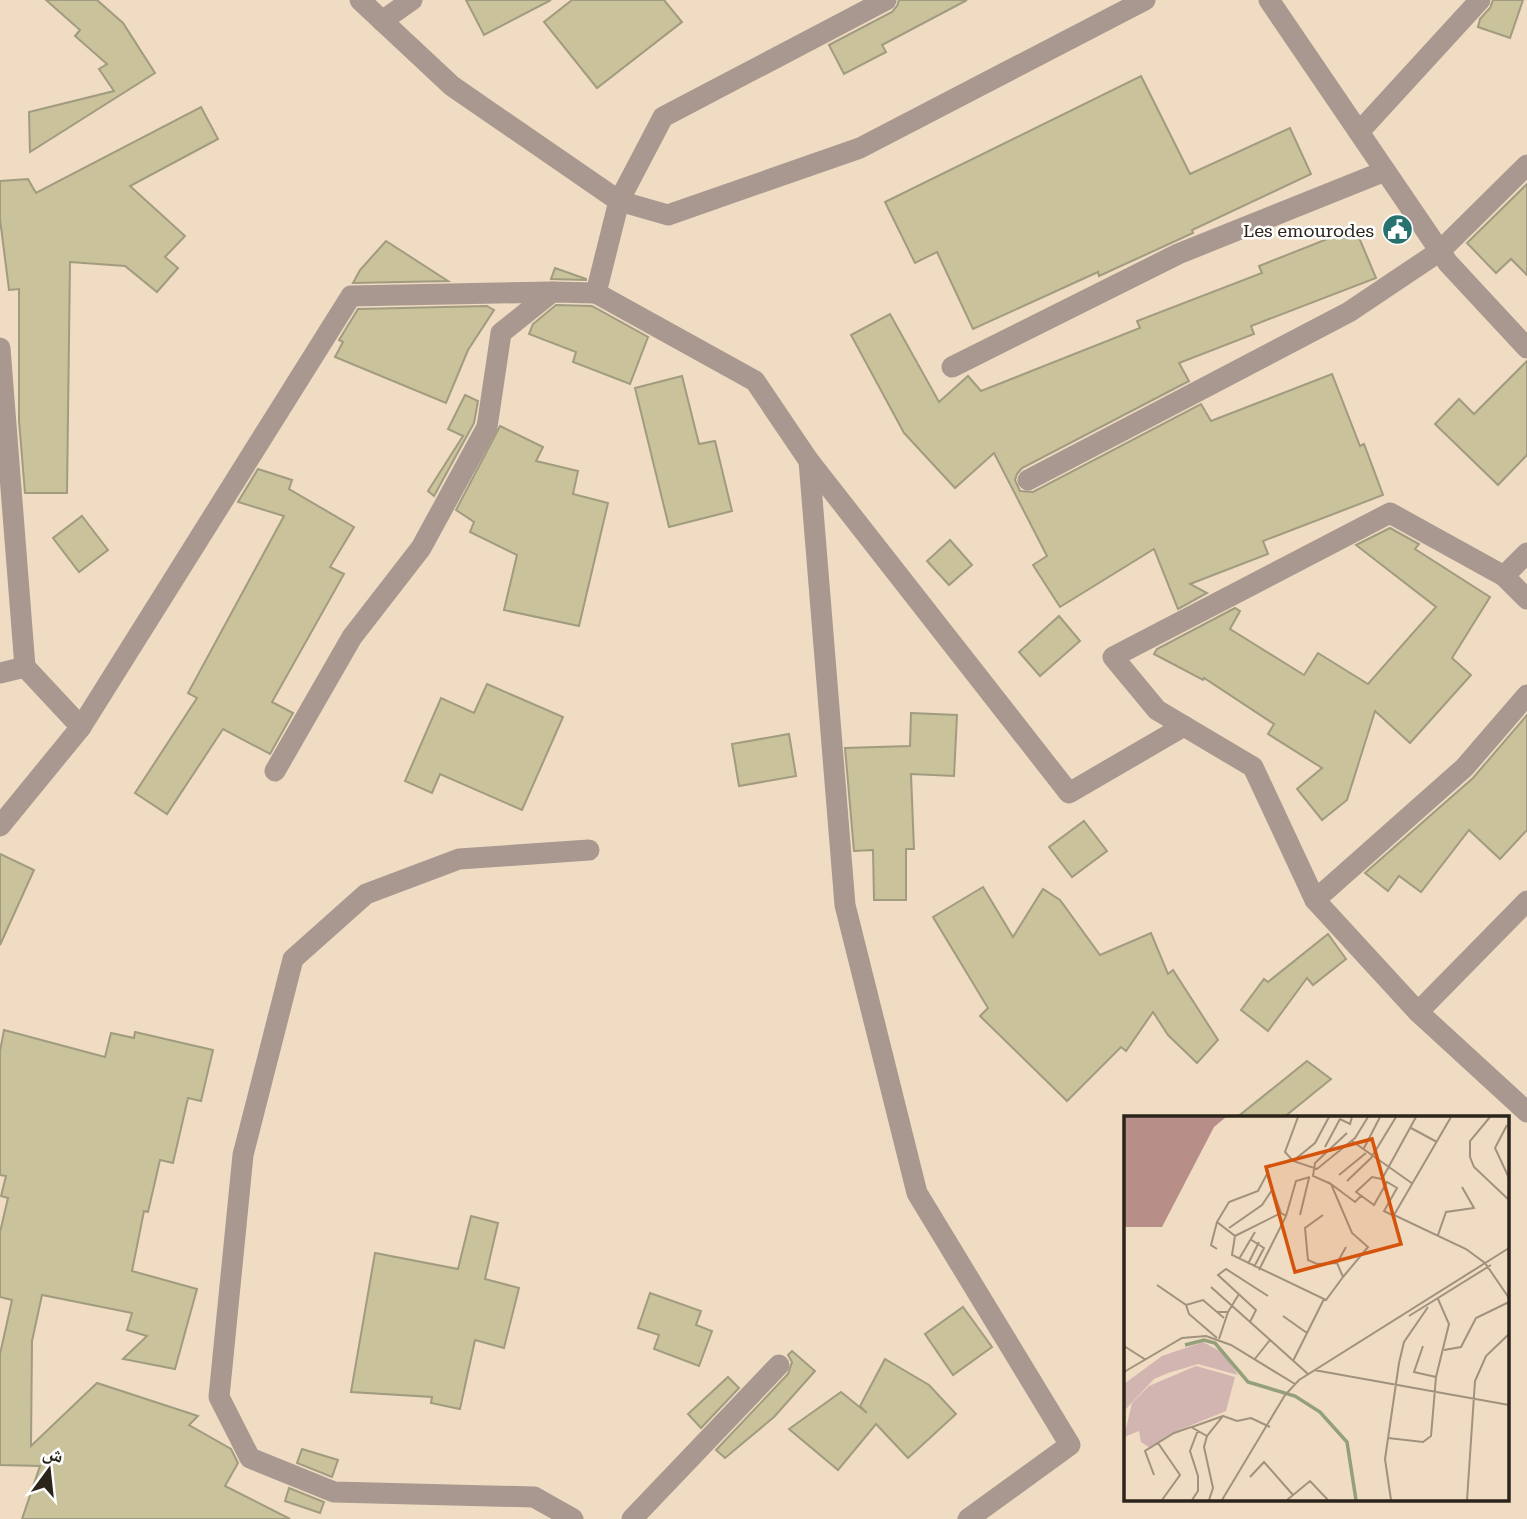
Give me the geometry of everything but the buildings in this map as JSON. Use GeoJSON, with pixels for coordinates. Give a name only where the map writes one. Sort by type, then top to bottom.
{"type":"FeatureCollection","features":[{"type":"Feature","properties":{"kind":"street"},"geometry":{"type":"LineString","coordinates":[[360,0],[452,86],[619,201],[668,215],[860,148],[1145,0]]}},
{"type":"Feature","properties":{"kind":"street"},"geometry":{"type":"LineString","coordinates":[[382,21],[412,0]]}},
{"type":"Feature","properties":{"kind":"street"},"geometry":{"type":"LineString","coordinates":[[596,293],[619,201],[663,117],[886,0]]}},
{"type":"Feature","properties":{"kind":"street"},"geometry":{"type":"LineString","coordinates":[[1269,0],[1448,263],[1527,348]]}},
{"type":"Feature","properties":{"kind":"street"},"geometry":{"type":"LineString","coordinates":[[1359,132],[1480,0]]}},
{"type":"Feature","properties":{"kind":"street"},"geometry":{"type":"LineString","coordinates":[[1028,480],[1349,313],[1440,251],[1527,165]]}},
{"type":"Feature","properties":{"kind":"street"},"geometry":{"type":"LineString","coordinates":[[952,367],[1178,254],[1385,171]]}},
{"type":"Feature","properties":{"kind":"street"},"geometry":{"type":"LineString","coordinates":[[275,771],[352,637],[421,548],[486,427],[501,333],[552,292]]}},
{"type":"Feature","properties":{"kind":"street"},"geometry":{"type":"LineString","coordinates":[[0,826],[81,727],[351,296],[596,293],[755,380],[809,461],[1069,793],[1184,726]]}},
{"type":"Feature","properties":{"kind":"street"},"geometry":{"type":"LineString","coordinates":[[0,348],[25,667],[81,727]]}},
{"type":"Feature","properties":{"kind":"street"},"geometry":{"type":"LineString","coordinates":[[809,461],[845,905],[917,1193],[1070,1445],[968,1519]]}},
{"type":"Feature","properties":{"kind":"street"},"geometry":{"type":"LineString","coordinates":[[1527,600],[1504,576],[1390,513],[1112,657],[1157,710],[1253,767],[1315,900],[1418,1012],[1527,1112]]}},
{"type":"Feature","properties":{"kind":"street"},"geometry":{"type":"LineString","coordinates":[[1504,576],[1527,553]]}},
{"type":"Feature","properties":{"kind":"street"},"geometry":{"type":"LineString","coordinates":[[0,673],[25,667]]}},
{"type":"Feature","properties":{"kind":"street"},"geometry":{"type":"LineString","coordinates":[[1315,900],[1464,768],[1527,695]]}},
{"type":"Feature","properties":{"kind":"street"},"geometry":{"type":"LineString","coordinates":[[573,1519],[534,1497],[334,1492],[250,1458],[219,1397],[243,1155],[293,959],[366,894],[459,859],[589,850]]}},
{"type":"Feature","properties":{"kind":"street"},"geometry":{"type":"LineString","coordinates":[[1418,1012],[1527,901]]}},
{"type":"Feature","properties":{"kind":"street"},"geometry":{"type":"LineString","coordinates":[[632,1519],[779,1365]]}},
{"type":"Feature","properties":{"kind":"place","name":"Les emourodes"},"geometry":{"type":"Point","coordinates":[1397,230]}}]}
